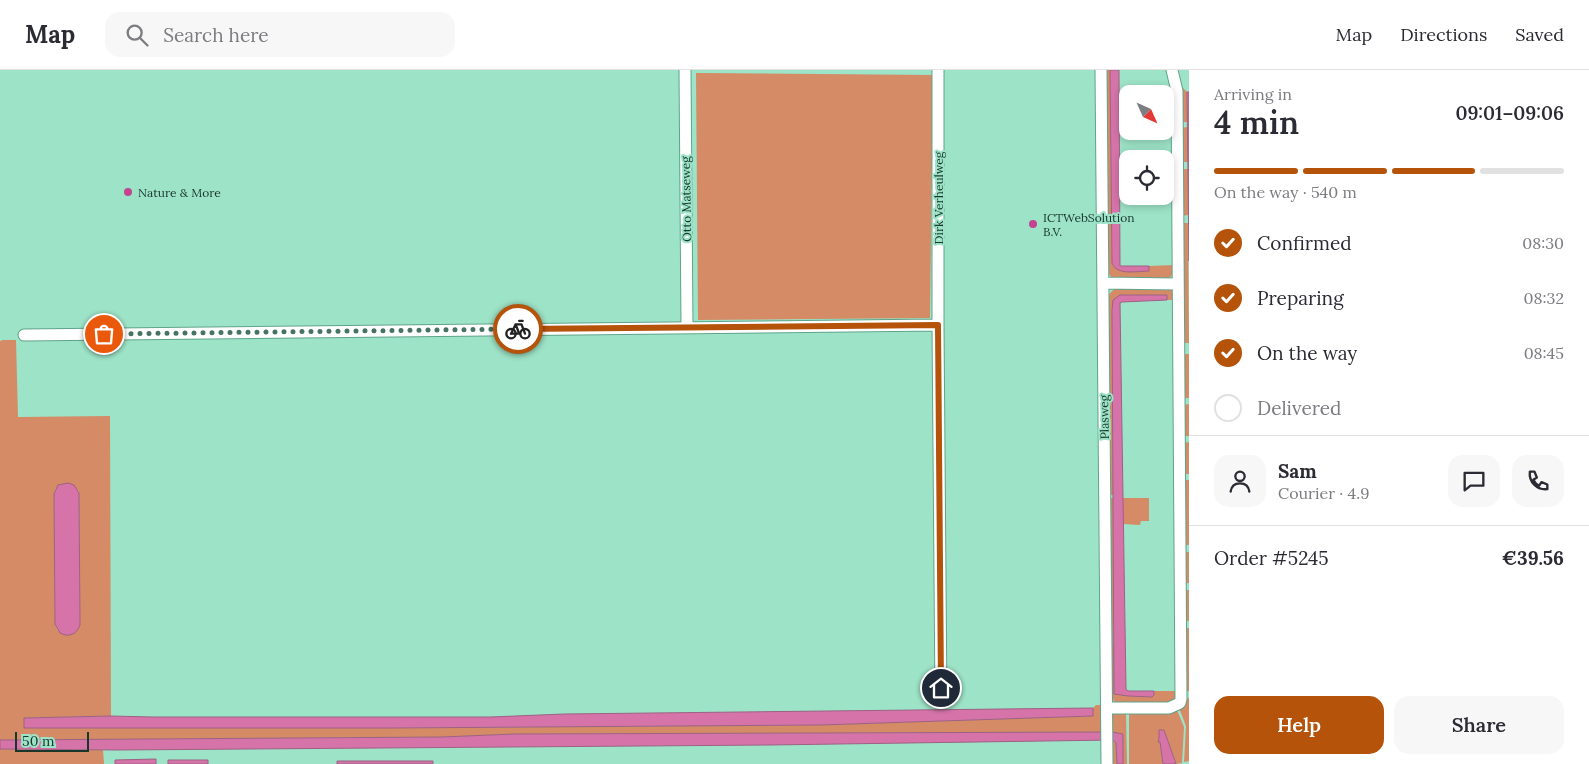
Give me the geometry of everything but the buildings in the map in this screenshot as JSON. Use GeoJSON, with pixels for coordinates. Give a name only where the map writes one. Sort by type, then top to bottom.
{"type":"FeatureCollection","features":[{"type":"Feature","properties":{"kind":"street","name":"Otto Matseweg"},"geometry":{"type":"LineString","coordinates":[[685,70],[687,327]]}},
{"type":"Feature","properties":{"kind":"street","name":"Dirk Verheulweg"},"geometry":{"type":"LineString","coordinates":[[938,70],[941,702]]}},
{"type":"Feature","properties":{"kind":"street","name":"Plasweg"},"geometry":{"type":"LineString","coordinates":[[1101,70],[1107,764]]}},
{"type":"Feature","properties":{"kind":"street"},"geometry":{"type":"LineString","coordinates":[[1107,708],[1169,708],[1180,703],[1181,699],[1177,91],[1172,70]]}},
{"type":"Feature","properties":{"kind":"street"},"geometry":{"type":"LineString","coordinates":[[1103,283],[1178,284]]}},
{"type":"Feature","properties":{"kind":"street"},"geometry":{"type":"LineString","coordinates":[[24,335],[938,325]]}},
{"type":"Feature","properties":{"kind":"shaded area"},"geometry":{"type":"Polygon","coordinates":[[[1105,70],[1110,70],[1112,263],[1113,266],[1149,271],[1149,266],[1173,265],[1172,275],[1167,280],[1113,279],[1108,273],[1105,70]]]}},
{"type":"Feature","properties":{"kind":"shaded area"},"geometry":{"type":"Polygon","coordinates":[[[1110,70],[1119,70],[1120,266],[1149,266],[1149,271],[1133,272],[1118,270],[1112,263],[1110,70]]]}},
{"type":"Feature","properties":{"kind":"shaded area"},"geometry":{"type":"Polygon","coordinates":[[[696,73],[933,75],[930,318],[698,320],[696,73]]]}},
{"type":"Feature","properties":{"kind":"shaded area"},"geometry":{"type":"Polygon","coordinates":[[[1180,88],[1187,92],[1188,122],[1180,122],[1180,88]]]}},
{"type":"Feature","properties":{"kind":"shaded area"},"geometry":{"type":"Polygon","coordinates":[[[1187,92],[1189,92],[1189,259],[1187,92]]]}},
{"type":"Feature","properties":{"kind":"shaded area"},"geometry":{"type":"Polygon","coordinates":[[[1188,127],[1188,162],[1181,162],[1180,128],[1188,127]]]}},
{"type":"Feature","properties":{"kind":"shaded area"},"geometry":{"type":"Polygon","coordinates":[[[1181,169],[1188,169],[1188,215],[1181,216],[1181,169]]]}},
{"type":"Feature","properties":{"kind":"shaded area"},"geometry":{"type":"Polygon","coordinates":[[[1181,223],[1188,223],[1189,343],[1182,343],[1181,223]]]}},
{"type":"Feature","properties":{"kind":"shaded area"},"geometry":{"type":"Polygon","coordinates":[[[1116,288],[1172,289],[1174,300],[1167,300],[1167,295],[1120,295],[1112,310],[1113,495],[1109,495],[1107,298],[1116,288]]]}},
{"type":"Feature","properties":{"kind":"shaded area"},"geometry":{"type":"Polygon","coordinates":[[[1120,295],[1167,295],[1167,300],[1120,303],[1126,689],[1128,691],[1154,691],[1152,697],[1114,694],[1112,310],[1113,300],[1120,295]]]}},
{"type":"Feature","properties":{"kind":"shaded area"},"geometry":{"type":"Polygon","coordinates":[[[16,340],[18,417],[110,416],[111,716],[24,718],[24,728],[820,725],[1093,716],[1093,708],[1096,705],[1103,705],[1102,732],[515,734],[442,737],[0,740],[0,341],[16,340]],[[56,488],[54,494],[55,624],[58,631],[80,625],[78,490],[56,488]]]}},
{"type":"Feature","properties":{"kind":"shaded area"},"geometry":{"type":"Polygon","coordinates":[[[1182,354],[1189,354],[1189,398],[1183,398],[1182,354]]]}},
{"type":"Feature","properties":{"kind":"shaded area"},"geometry":{"type":"Polygon","coordinates":[[[1189,404],[1189,436],[1183,436],[1183,405],[1189,404]]]}},
{"type":"Feature","properties":{"kind":"shaded area"},"geometry":{"type":"Polygon","coordinates":[[[1189,442],[1189,474],[1184,474],[1183,443],[1189,442]]]}},
{"type":"Feature","properties":{"kind":"shaded area"},"geometry":{"type":"Polygon","coordinates":[[[1183,480],[1189,480],[1189,545],[1184,545],[1183,480]]]}},
{"type":"Feature","properties":{"kind":"shaded area"},"geometry":{"type":"Polygon","coordinates":[[[68,483],[74,485],[79,493],[80,625],[75,633],[66,635],[60,633],[55,624],[54,494],[58,485],[68,483]]]}},
{"type":"Feature","properties":{"kind":"shaded area"},"geometry":{"type":"Polygon","coordinates":[[[1109,498],[1113,498],[1113,642],[1122,694],[1152,697],[1154,691],[1178,691],[1178,697],[1173,703],[1117,704],[1111,698],[1109,498]]]}},
{"type":"Feature","properties":{"kind":"shaded area"},"geometry":{"type":"Polygon","coordinates":[[[1123,498],[1149,498],[1149,521],[1141,521],[1140,525],[1123,524],[1123,498]]]}},
{"type":"Feature","properties":{"kind":"shaded area"},"geometry":{"type":"Polygon","coordinates":[[[1184,552],[1189,552],[1189,583],[1184,583],[1184,552]]]}},
{"type":"Feature","properties":{"kind":"shaded area"},"geometry":{"type":"Polygon","coordinates":[[[1185,590],[1189,590],[1189,621],[1185,621],[1185,590]]]}},
{"type":"Feature","properties":{"kind":"shaded area"},"geometry":{"type":"Polygon","coordinates":[[[1185,628],[1189,628],[1189,691],[1186,691],[1185,628]]]}},
{"type":"Feature","properties":{"kind":"shaded area"},"geometry":{"type":"Polygon","coordinates":[[[1185,698],[1189,698],[1189,761],[1184,762],[1186,726],[1179,708],[1185,698]]]}},
{"type":"Feature","properties":{"kind":"shaded area"},"geometry":{"type":"Polygon","coordinates":[[[1093,708],[1093,716],[820,725],[24,728],[24,718],[111,716],[491,717],[564,714],[1093,708]]]}},
{"type":"Feature","properties":{"kind":"shaded area"},"geometry":{"type":"Polygon","coordinates":[[[1177,710],[1184,727],[1182,763],[1176,764],[1164,731],[1160,740],[1163,764],[1129,764],[1129,712],[1177,710]]]}},
{"type":"Feature","properties":{"kind":"shaded area"},"geometry":{"type":"Polygon","coordinates":[[[1115,712],[1126,712],[1127,764],[1123,764],[1123,734],[1113,733],[1113,728],[1111,728],[1112,715],[1115,712]]]}},
{"type":"Feature","properties":{"kind":"shaded area"},"geometry":{"type":"Polygon","coordinates":[[[1159,730],[1164,730],[1176,764],[1163,764],[1160,742],[1158,742],[1159,730]]]}},
{"type":"Feature","properties":{"kind":"shaded area"},"geometry":{"type":"Polygon","coordinates":[[[1112,732],[1123,734],[1123,764],[1117,764],[1116,743],[1113,740],[770,745],[118,750],[0,749],[0,740],[442,737],[515,734],[1112,732]]]}},
{"type":"Feature","properties":{"kind":"shaded area"},"geometry":{"type":"Polygon","coordinates":[[[1112,740],[1116,743],[1117,764],[1111,764],[1112,740]]]}},
{"type":"Feature","properties":{"kind":"shaded area"},"geometry":{"type":"Polygon","coordinates":[[[0,749],[103,750],[104,764],[0,764],[0,749]]]}},
{"type":"Feature","properties":{"kind":"shaded area"},"geometry":{"type":"Polygon","coordinates":[[[156,759],[156,764],[115,764],[115,760],[156,759]]]}},
{"type":"Feature","properties":{"kind":"shaded area"},"geometry":{"type":"Polygon","coordinates":[[[168,760],[208,760],[208,764],[168,764],[168,760]]]}},
{"type":"Feature","properties":{"kind":"shaded area"},"geometry":{"type":"Polygon","coordinates":[[[337,761],[433,761],[433,764],[337,764],[337,761]]]}},
{"type":"Feature","properties":{"kind":"way so far"},"geometry":{"type":"LineString","coordinates":[[104,334],[518,329]]}},
{"type":"Feature","properties":{"kind":"place","name":"Nature & More"},"geometry":{"type":"Point","coordinates":[128,192]}},
{"type":"Feature","properties":{"kind":"place","name":"ICTWebSolution B.V."},"geometry":{"type":"Point","coordinates":[1033,224]}},
{"type":"Feature","properties":{"kind":"route"},"geometry":{"type":"LineString","coordinates":[[518,329],[938,325],[941,688]]}}]}
